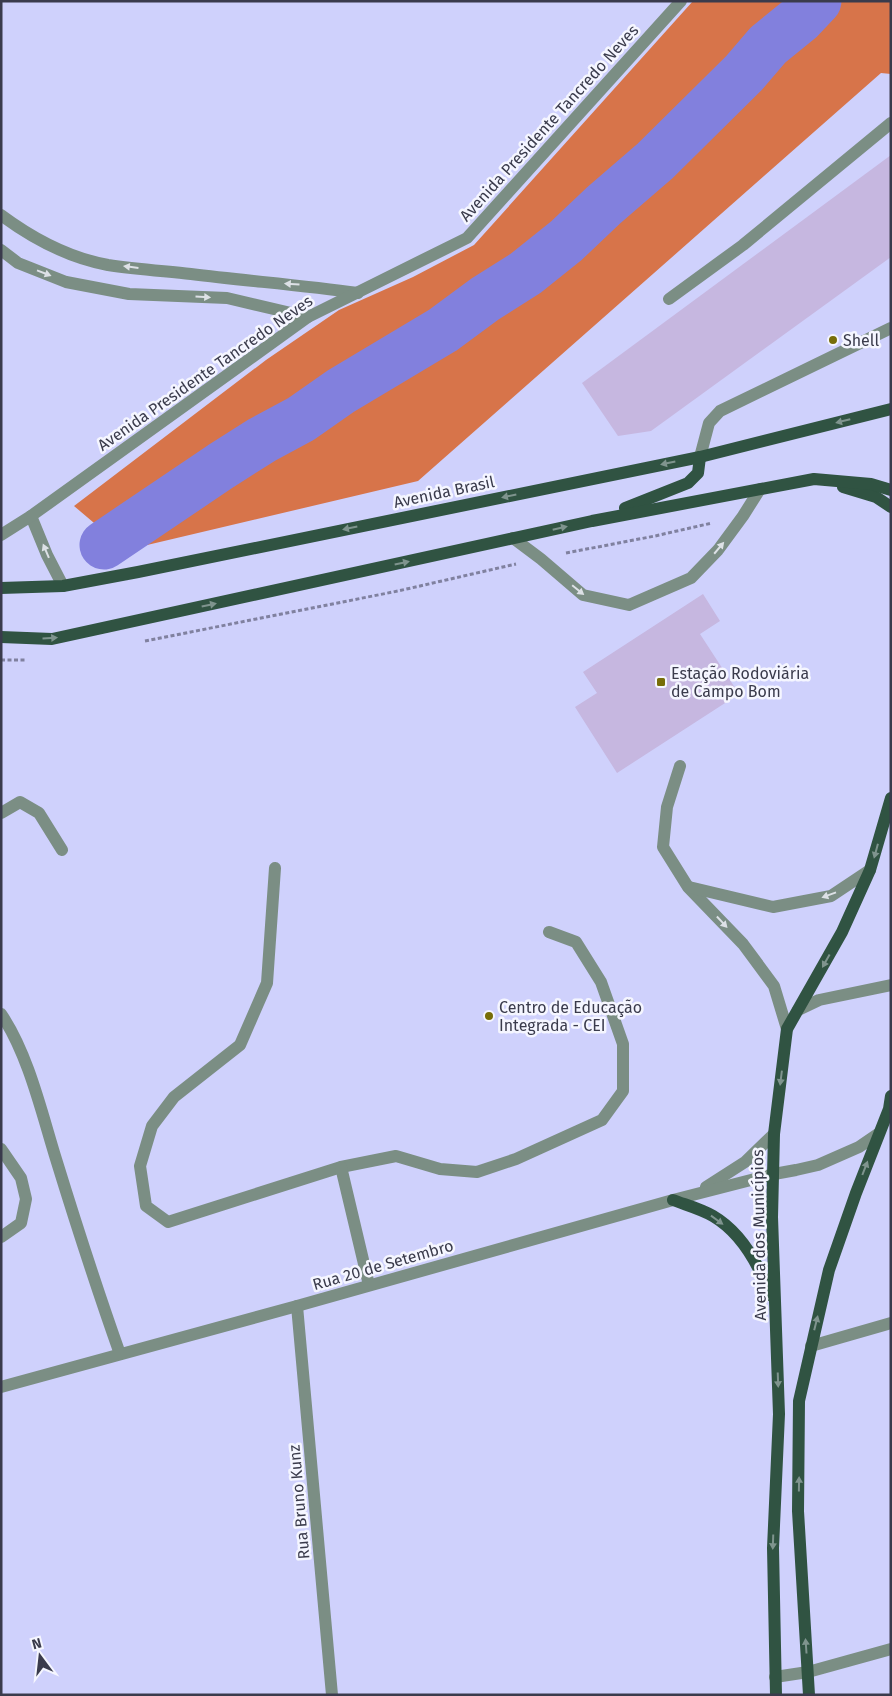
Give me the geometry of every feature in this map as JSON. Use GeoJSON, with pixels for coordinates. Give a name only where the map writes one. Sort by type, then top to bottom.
{"type":"FeatureCollection","features":[{"type":"Feature","properties":{"kind":"main road","name":"Avenida Brasil"},"geometry":{"type":"LineString","coordinates":[[1,588],[63,586],[138,572],[700,456],[891,409]]}},
{"type":"Feature","properties":{"kind":"main road"},"geometry":{"type":"LineString","coordinates":[[592,521],[688,484],[698,472],[700,456]]}},
{"type":"Feature","properties":{"kind":"main road"},"geometry":{"type":"LineString","coordinates":[[814,479],[876,497],[891,508]]}},
{"type":"Feature","properties":{"kind":"main road"},"geometry":{"type":"LineString","coordinates":[[1,637],[52,639],[592,521],[814,479],[872,484],[891,490]]}},
{"type":"Feature","properties":{"kind":"main road","name":"Avenida dos Municípios"},"geometry":{"type":"LineString","coordinates":[[776,1695],[773,1548],[779,1414],[772,1217],[774,1134],[787,1029],[842,932],[870,870],[891,798]]}},
{"type":"Feature","properties":{"kind":"main road"},"geometry":{"type":"LineString","coordinates":[[809,1695],[798,1512],[799,1401],[810,1346],[829,1270],[888,1109],[891,1096]]}},
{"type":"Feature","properties":{"kind":"main road"},"geometry":{"type":"LineString","coordinates":[[673,1200],[713,1216],[736,1234],[761,1270],[775,1308]]}},
{"type":"Feature","properties":{"kind":"street","name":"Avenida Presidente Tancredo Neves"},"geometry":{"type":"LineString","coordinates":[[1,535],[31,516],[308,317],[467,238],[681,1]]}},
{"type":"Feature","properties":{"kind":"street"},"geometry":{"type":"LineString","coordinates":[[669,299],[743,245],[891,123]]}},
{"type":"Feature","properties":{"kind":"street"},"geometry":{"type":"LineString","coordinates":[[1,215],[17,227],[61,251],[106,264],[240,280],[302,285],[358,293]]}},
{"type":"Feature","properties":{"kind":"street"},"geometry":{"type":"LineString","coordinates":[[1,250],[18,263],[66,282],[129,294],[227,298],[308,317]]}},
{"type":"Feature","properties":{"kind":"street"},"geometry":{"type":"LineString","coordinates":[[700,456],[709,423],[720,411],[891,328]]}},
{"type":"Feature","properties":{"kind":"street"},"geometry":{"type":"LineString","coordinates":[[513,538],[583,595],[629,605],[691,578],[718,550],[760,489]]}},
{"type":"Feature","properties":{"kind":"street"},"geometry":{"type":"LineString","coordinates":[[31,516],[47,555],[63,586]]}},
{"type":"Feature","properties":{"kind":"street"},"geometry":{"type":"LineString","coordinates":[[680,766],[667,807],[663,847],[688,887],[743,944],[774,986],[787,1029]]}},
{"type":"Feature","properties":{"kind":"street"},"geometry":{"type":"LineString","coordinates":[[1,812],[20,802],[39,813],[62,850]]}},
{"type":"Feature","properties":{"kind":"street"},"geometry":{"type":"LineString","coordinates":[[276,868],[267,982],[240,1045],[174,1097],[152,1126],[140,1166],[146,1206],[168,1222],[341,1167],[396,1156],[440,1169],[477,1172],[516,1160],[602,1120],[623,1091],[623,1044],[601,982],[576,942],[549,932]]}},
{"type":"Feature","properties":{"kind":"street"},"geometry":{"type":"LineString","coordinates":[[688,887],[773,907],[831,896],[870,870]]}},
{"type":"Feature","properties":{"kind":"street"},"geometry":{"type":"LineString","coordinates":[[798,1010],[819,1000],[891,985]]}},
{"type":"Feature","properties":{"kind":"street"},"geometry":{"type":"LineString","coordinates":[[3,1023],[30,1075],[85,1253],[120,1354]]}},
{"type":"Feature","properties":{"kind":"street"},"geometry":{"type":"LineString","coordinates":[[673,1200],[711,1185],[745,1162],[774,1134]]}},
{"type":"Feature","properties":{"kind":"street","name":"Rua 20 de Setembro"},"geometry":{"type":"LineString","coordinates":[[1,1387],[673,1200],[825,1162],[859,1147],[878,1134]]}},
{"type":"Feature","properties":{"kind":"street"},"geometry":{"type":"LineString","coordinates":[[1,1149],[21,1178],[26,1199],[21,1223],[1,1237]]}},
{"type":"Feature","properties":{"kind":"street"},"geometry":{"type":"LineString","coordinates":[[341,1167],[369,1285]]}},
{"type":"Feature","properties":{"kind":"street","name":"Rua Bruno Kunz"},"geometry":{"type":"LineString","coordinates":[[297,1306],[332,1695]]}},
{"type":"Feature","properties":{"kind":"street"},"geometry":{"type":"LineString","coordinates":[[810,1346],[891,1323]]}},
{"type":"Feature","properties":{"kind":"street"},"geometry":{"type":"LineString","coordinates":[[775,1677],[808,1672],[891,1649]]}},
{"type":"Feature","properties":{"kind":"path"},"geometry":{"type":"LineString","coordinates":[[144,642],[398,591],[743,516]]}},
{"type":"Feature","properties":{"kind":"shaded area"},"geometry":{"type":"Polygon","coordinates":[[[693,1],[891,1],[891,74],[881,73],[418,481],[126,550],[74,506],[266,360],[339,310],[413,277],[474,245],[693,1]]]}},
{"type":"Feature","properties":{"kind":"building"},"geometry":{"type":"Polygon","coordinates":[[[891,155],[891,257],[651,431],[618,436],[582,383],[891,155]]]}},
{"type":"Feature","properties":{"kind":"building","name":"Estação Rodoviária de Campo Bom"},"geometry":{"type":"Polygon","coordinates":[[[703,594],[720,621],[700,634],[739,694],[617,773],[575,707],[597,693],[583,672],[703,594]]]}},
{"type":"Feature","properties":{"kind":"waterway"},"geometry":{"type":"LineString","coordinates":[[104,545],[221,466],[262,440],[301,419],[341,391],[443,330],[485,299],[526,273],[566,241],[655,161],[744,73],[768,45],[800,19],[817,1]]}},
{"type":"Feature","properties":{"kind":"place","name":"Shell"},"geometry":{"type":"Point","coordinates":[833,340]}},
{"type":"Feature","properties":{"kind":"place","name":"Estação Rodoviária de Campo Bom"},"geometry":{"type":"Point","coordinates":[661,682]}},
{"type":"Feature","properties":{"kind":"place","name":"Centro de Educação Integrada - CEI"},"geometry":{"type":"Point","coordinates":[489,1016]}}]}
